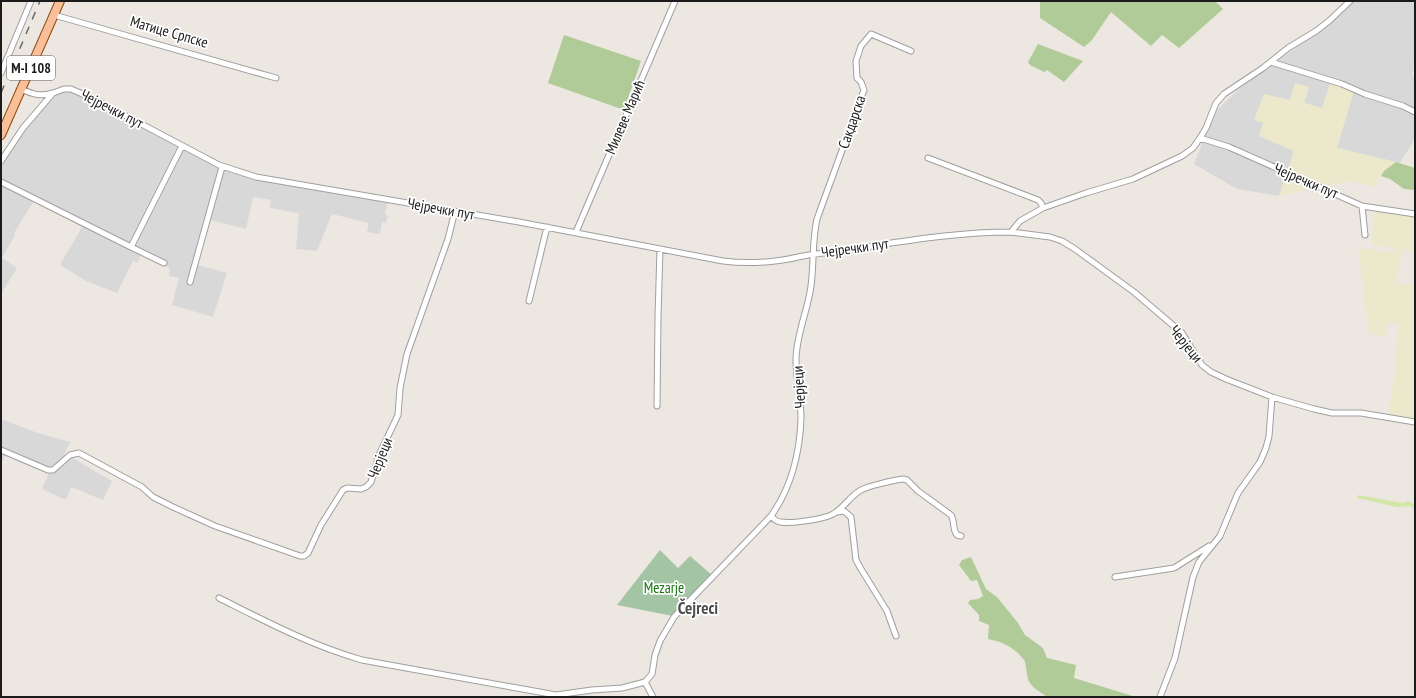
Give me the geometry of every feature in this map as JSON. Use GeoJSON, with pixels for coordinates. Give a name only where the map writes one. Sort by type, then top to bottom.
{"type":"FeatureCollection","features":[{"type":"Feature","properties":{"kind":"main road","name":"M-I 108"},"geometry":{"type":"LineString","coordinates":[[1,135],[60,1]]}},
{"type":"Feature","properties":{"kind":"street"},"geometry":{"type":"LineString","coordinates":[[1,73],[31,1]]}},
{"type":"Feature","properties":{"kind":"street","name":"Милеве Мaрић"},"geometry":{"type":"LineString","coordinates":[[576,232],[642,77],[664,30],[675,1]]}},
{"type":"Feature","properties":{"kind":"street"},"geometry":{"type":"LineString","coordinates":[[1011,232],[1020,221],[1043,208],[1086,193],[1122,183],[1150,172],[1182,156],[1193,148],[1200,138],[1206,128],[1216,103],[1220,98],[1288,48],[1316,31],[1350,1]]}},
{"type":"Feature","properties":{"kind":"street","name":"Матице Српске"},"geometry":{"type":"LineString","coordinates":[[54,15],[276,78]]}},
{"type":"Feature","properties":{"kind":"street","name":"Сакдарска"},"geometry":{"type":"LineString","coordinates":[[814,254],[814,233],[817,219],[864,90],[856,74],[856,61],[861,46],[871,34],[911,51]]}},
{"type":"Feature","properties":{"kind":"street"},"geometry":{"type":"LineString","coordinates":[[1270,62],[1342,84],[1365,94],[1403,106],[1415,112]]}},
{"type":"Feature","properties":{"kind":"street","name":"Чејречки пут"},"geometry":{"type":"LineString","coordinates":[[21,89],[32,94],[46,96],[67,89],[75,90],[222,167],[256,177],[576,232],[595,237],[734,262],[776,261],[792,257],[855,250],[940,236],[1011,232]]}},
{"type":"Feature","properties":{"kind":"street"},"geometry":{"type":"LineString","coordinates":[[1,161],[23,128],[53,93]]}},
{"type":"Feature","properties":{"kind":"street","name":"Чејречки пут"},"geometry":{"type":"LineString","coordinates":[[1200,138],[1229,147],[1362,206],[1415,214]]}},
{"type":"Feature","properties":{"kind":"street"},"geometry":{"type":"LineString","coordinates":[[131,247],[182,146]]}},
{"type":"Feature","properties":{"kind":"street"},"geometry":{"type":"LineString","coordinates":[[928,158],[1038,200],[1043,208]]}},
{"type":"Feature","properties":{"kind":"street"},"geometry":{"type":"LineString","coordinates":[[190,282],[222,167]]}},
{"type":"Feature","properties":{"kind":"street"},"geometry":{"type":"LineString","coordinates":[[1,182],[164,263]]}},
{"type":"Feature","properties":{"kind":"street"},"geometry":{"type":"LineString","coordinates":[[1362,206],[1365,235]]}},
{"type":"Feature","properties":{"kind":"street","name":"Черјеци"},"geometry":{"type":"LineString","coordinates":[[1,450],[48,470],[53,470],[70,454],[79,453],[142,487],[153,497],[216,526],[300,556],[304,556],[308,553],[322,525],[343,490],[347,488],[361,489],[366,487],[371,482],[378,455],[398,416],[400,388],[407,354],[448,239],[455,211]]}},
{"type":"Feature","properties":{"kind":"street"},"geometry":{"type":"LineString","coordinates":[[529,301],[547,227]]}},
{"type":"Feature","properties":{"kind":"street","name":"Черјеци"},"geometry":{"type":"LineString","coordinates":[[1011,232],[1050,237],[1062,241],[1075,249],[1134,292],[1182,333],[1202,365],[1211,372],[1272,397],[1324,412],[1361,413],[1415,422]]}},
{"type":"Feature","properties":{"kind":"street"},"geometry":{"type":"LineString","coordinates":[[657,406],[660,249]]}},
{"type":"Feature","properties":{"kind":"street","name":"Черјеци"},"geometry":{"type":"LineString","coordinates":[[645,682],[652,674],[655,655],[660,641],[674,616],[771,516],[777,507],[790,476],[796,459],[801,417],[796,359],[811,287],[814,254]]}},
{"type":"Feature","properties":{"kind":"street"},"geometry":{"type":"LineString","coordinates":[[1160,697],[1175,658],[1196,569],[1202,558],[1224,530],[1238,493],[1260,462],[1266,448],[1269,436],[1272,397]]}},
{"type":"Feature","properties":{"kind":"street"},"geometry":{"type":"LineString","coordinates":[[771,516],[776,521],[790,522],[823,518],[836,512],[862,489],[903,479],[907,480],[918,491],[951,515],[954,522],[955,533],[961,536]]}},
{"type":"Feature","properties":{"kind":"street"},"geometry":{"type":"LineString","coordinates":[[836,512],[844,511],[851,517],[856,560],[887,611],[896,636]]}},
{"type":"Feature","properties":{"kind":"street"},"geometry":{"type":"LineString","coordinates":[[1115,577],[1174,568],[1215,543]]}},
{"type":"Feature","properties":{"kind":"street"},"geometry":{"type":"LineString","coordinates":[[219,598],[288,631],[350,657],[362,660],[555,696],[586,690],[622,688],[645,682],[653,697]]}},
{"type":"Feature","properties":{"kind":"shaded area"},"geometry":{"type":"Polygon","coordinates":[[[1352,1],[1415,1],[1415,57],[1413,64],[1415,66],[1412,74],[1415,75],[1415,139],[1400,163],[1337,148],[1322,108],[1304,103],[1295,83],[1290,100],[1254,119],[1264,123],[1259,136],[1294,151],[1279,196],[1237,189],[1194,164],[1218,109],[1239,89],[1331,22],[1352,1]]]}},
{"type":"Feature","properties":{"kind":"shaded area"},"geometry":{"type":"Polygon","coordinates":[[[1295,83],[1309,87],[1304,103],[1322,108],[1330,84],[1354,91],[1337,148],[1396,162],[1384,171],[1375,187],[1351,181],[1279,196],[1294,151],[1259,136],[1263,123],[1254,120],[1264,94],[1290,100],[1295,83]]]}},
{"type":"Feature","properties":{"kind":"shaded area"},"geometry":{"type":"Polygon","coordinates":[[[68,89],[217,168],[257,179],[388,202],[385,214],[388,216],[386,223],[382,222],[380,234],[367,232],[369,223],[332,214],[317,251],[296,249],[299,213],[270,208],[271,200],[253,197],[246,229],[206,219],[194,264],[227,273],[213,317],[172,305],[179,278],[169,276],[170,268],[141,255],[137,263],[133,261],[117,293],[86,281],[60,265],[82,227],[34,201],[14,233],[15,235],[2,258],[17,268],[1,294],[1,159],[56,91],[68,89]]]}},
{"type":"Feature","properties":{"kind":"shaded area"},"geometry":{"type":"Polygon","coordinates":[[[1374,205],[1415,211],[1415,251],[1402,250],[1396,283],[1415,286],[1415,420],[1388,415],[1394,378],[1399,324],[1387,322],[1385,337],[1369,334],[1358,248],[1395,253],[1396,248],[1372,245],[1374,205]]]}},
{"type":"Feature","properties":{"kind":"shaded area"},"geometry":{"type":"Polygon","coordinates":[[[1,419],[38,433],[70,442],[64,455],[69,456],[112,481],[103,500],[71,487],[66,500],[42,489],[51,468],[7,451],[1,464],[1,419]]]}},
{"type":"Feature","properties":{"kind":"green space"},"geometry":{"type":"Polygon","coordinates":[[[1040,1],[1215,1],[1223,9],[1179,48],[1162,35],[1151,46],[1111,12],[1092,40],[1084,47],[1040,18],[1040,1]]]}},
{"type":"Feature","properties":{"kind":"green space"},"geometry":{"type":"Polygon","coordinates":[[[564,35],[641,61],[624,110],[548,83],[564,35]]]}},
{"type":"Feature","properties":{"kind":"green space"},"geometry":{"type":"Polygon","coordinates":[[[1038,44],[1083,61],[1064,82],[1047,70],[1044,72],[1030,65],[1028,62],[1038,44]]]}},
{"type":"Feature","properties":{"kind":"green space"},"geometry":{"type":"Polygon","coordinates":[[[1396,162],[1415,168],[1415,190],[1404,189],[1390,179],[1381,176],[1384,171],[1396,162]]]}},
{"type":"Feature","properties":{"kind":"green space"},"geometry":{"type":"Polygon","coordinates":[[[1358,495],[1403,503],[1408,501],[1415,505],[1415,509],[1410,506],[1397,507],[1357,498],[1358,495]]]}},
{"type":"Feature","properties":{"kind":"green space","name":"Mezarje"},"geometry":{"type":"Polygon","coordinates":[[[660,550],[678,568],[690,556],[712,575],[673,616],[617,605],[660,550]]]}},
{"type":"Feature","properties":{"kind":"green space"},"geometry":{"type":"Polygon","coordinates":[[[971,557],[986,589],[997,597],[1018,623],[1025,635],[1043,648],[1047,658],[1076,665],[1074,678],[1136,697],[1047,697],[1033,687],[1028,680],[1025,661],[1010,647],[1000,642],[988,639],[989,625],[979,621],[979,615],[968,603],[970,600],[978,599],[983,596],[977,580],[971,581],[959,565],[962,560],[971,557]]]}},
{"type":"Feature","properties":{"kind":"railway"},"geometry":{"type":"LineString","coordinates":[[1,93],[40,1]]}},
{"type":"Feature","properties":{"kind":"district","name":"Čejreci"},"geometry":{"type":"Point","coordinates":[698,608]}}]}
